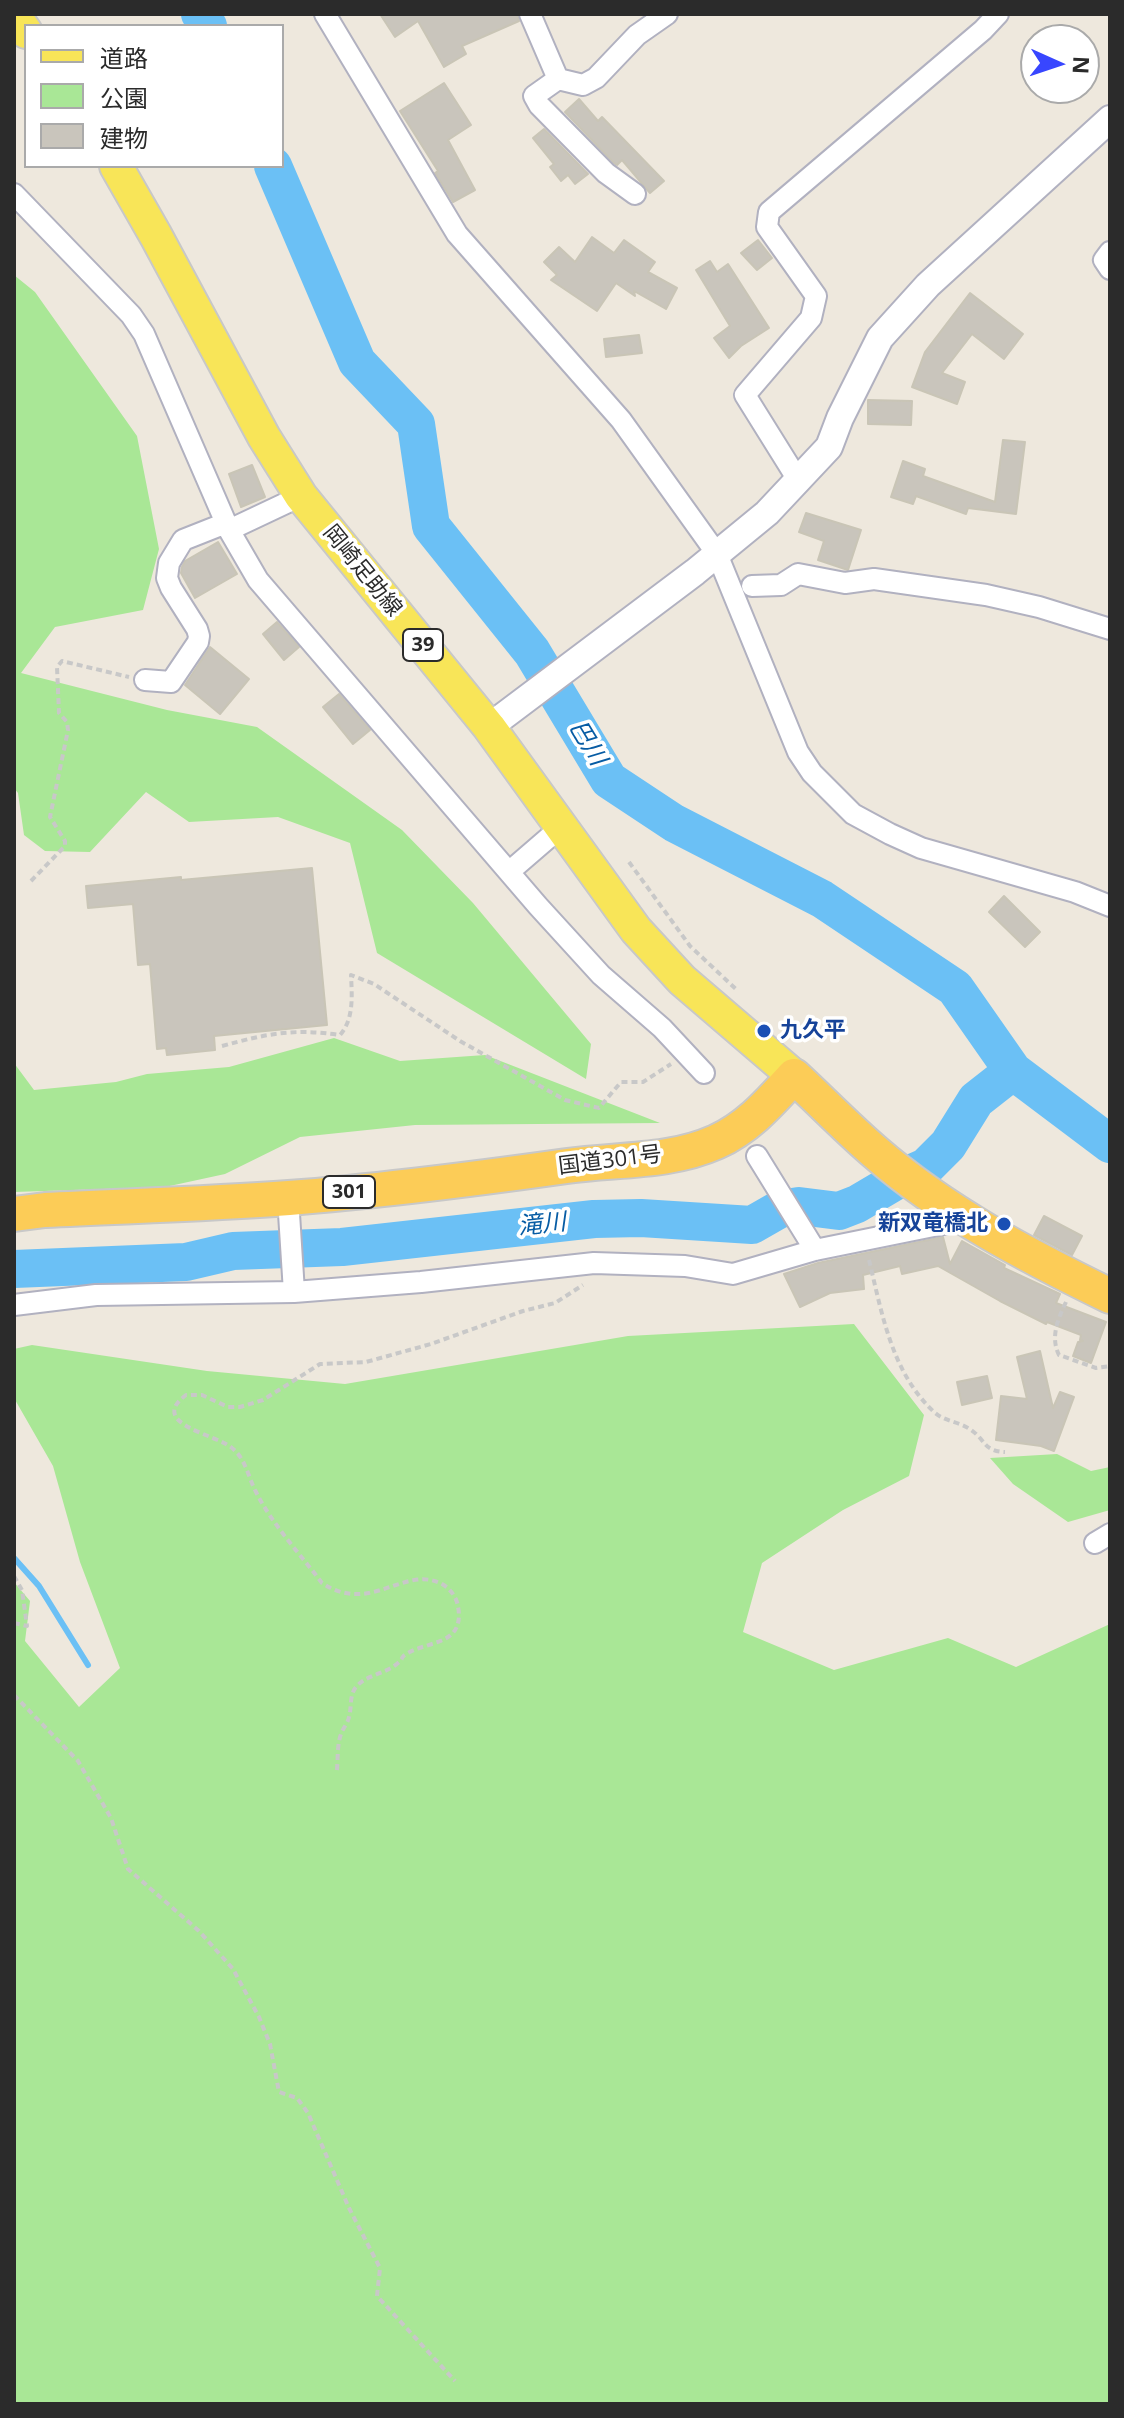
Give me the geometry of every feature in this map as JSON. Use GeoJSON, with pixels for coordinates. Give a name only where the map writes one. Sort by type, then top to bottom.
{"type":"FeatureCollection","features":[{"type":"Feature","properties":{"kind":"highway"},"geometry":{"type":"LineString","coordinates":[[794,1076],[876,1153],[955,1210],[1030,1257],[1110,1296]]}},
{"type":"Feature","properties":{"kind":"highway","name":"国道301号"},"geometry":{"type":"LineString","coordinates":[[14,1214],[288,1198],[390,1189],[578,1164],[641,1161],[714,1143],[737,1131],[760,1114],[794,1076]]}},
{"type":"Feature","properties":{"kind":"main road","name":"岡崎足助線"},"geometry":{"type":"LineString","coordinates":[[117,168],[264,437],[301,496],[502,718],[561,827],[636,930],[682,980],[794,1076]]}},
{"type":"Feature","properties":{"kind":"street"},"geometry":{"type":"LineString","coordinates":[[349,14],[330,22],[457,234],[621,420],[717,554],[798,752],[812,773],[853,814],[921,848],[1075,892],[1110,906]]}},
{"type":"Feature","properties":{"kind":"street"},"geometry":{"type":"LineString","coordinates":[[530,14],[558,79]]}},
{"type":"Feature","properties":{"kind":"street"},"geometry":{"type":"LineString","coordinates":[[635,194],[606,173],[539,105],[534,96],[558,79],[583,85],[596,78],[637,35],[667,14]]}},
{"type":"Feature","properties":{"kind":"street"},"geometry":{"type":"LineString","coordinates":[[798,480],[745,395],[811,318],[816,296],[767,227],[769,212],[998,14]]}},
{"type":"Feature","properties":{"kind":"street"},"geometry":{"type":"LineString","coordinates":[[502,718],[695,572],[767,513],[829,447],[880,338],[928,285],[1110,119]]}},
{"type":"Feature","properties":{"kind":"street"},"geometry":{"type":"LineString","coordinates":[[14,194],[131,315],[144,334],[227,527],[258,580],[538,906],[601,975],[662,1028],[704,1073]]}},
{"type":"Feature","properties":{"kind":"street"},"geometry":{"type":"LineString","coordinates":[[1110,252],[1104,260],[1110,269]]}},
{"type":"Feature","properties":{"kind":"street"},"geometry":{"type":"LineString","coordinates":[[145,680],[171,682],[198,642],[197,629],[167,578],[169,563],[183,540],[227,527],[301,496]]}},
{"type":"Feature","properties":{"kind":"street"},"geometry":{"type":"LineString","coordinates":[[752,586],[781,585],[798,574],[845,583],[874,579],[986,595],[1039,607],[1110,629]]}},
{"type":"Feature","properties":{"kind":"street"},"geometry":{"type":"LineString","coordinates":[[510,871],[561,827]]}},
{"type":"Feature","properties":{"kind":"street"},"geometry":{"type":"LineString","coordinates":[[757,1156],[811,1243]]}},
{"type":"Feature","properties":{"kind":"street"},"geometry":{"type":"LineString","coordinates":[[288,1198],[294,1292]]}},
{"type":"Feature","properties":{"kind":"street"},"geometry":{"type":"LineString","coordinates":[[14,1305],[96,1295],[294,1292],[594,1263],[685,1266],[733,1274],[811,1243],[865,1240],[955,1210]]}},
{"type":"Feature","properties":{"kind":"path"},"geometry":{"type":"LineString","coordinates":[[31,881],[65,846],[50,817],[68,730],[67,722],[59,713],[57,667],[62,661],[145,680]]}},
{"type":"Feature","properties":{"kind":"path"},"geometry":{"type":"LineString","coordinates":[[629,862],[690,946],[746,998]]}},
{"type":"Feature","properties":{"kind":"path"},"geometry":{"type":"LineString","coordinates":[[222,1046],[270,1033],[310,1031],[340,1035],[348,1026],[352,999],[351,975],[374,984],[460,1041],[565,1100],[599,1108],[621,1082],[643,1082],[676,1061]]}},
{"type":"Feature","properties":{"kind":"path"},"geometry":{"type":"LineString","coordinates":[[865,1240],[890,1345],[905,1374],[932,1410],[953,1423],[969,1428],[983,1445],[1005,1452]]}},
{"type":"Feature","properties":{"kind":"path"},"geometry":{"type":"LineString","coordinates":[[337,1770],[338,1744],[349,1718],[355,1689],[364,1679],[398,1663],[405,1655],[450,1636],[457,1629],[459,1620],[454,1595],[442,1584],[426,1579],[414,1579],[386,1591],[366,1594],[332,1590],[322,1583],[256,1492],[238,1453],[231,1446],[176,1419],[173,1410],[176,1402],[186,1395],[202,1395],[228,1407],[240,1407],[263,1400],[320,1364],[366,1362],[555,1303],[586,1283],[594,1263]]}},
{"type":"Feature","properties":{"kind":"path"},"geometry":{"type":"LineString","coordinates":[[1070,1294],[1055,1330],[1054,1339],[1059,1355],[1096,1368],[1110,1366]]}},
{"type":"Feature","properties":{"kind":"path"},"geometry":{"type":"LineString","coordinates":[[14,1576],[22,1590],[27,1626],[14,1623]]}},
{"type":"Feature","properties":{"kind":"path"},"geometry":{"type":"LineString","coordinates":[[14,1695],[78,1761],[111,1818],[128,1869],[199,1931],[233,1969],[270,2044],[279,2092],[297,2098],[308,2113],[349,2208],[380,2268],[377,2296],[455,2381]]}},
{"type":"Feature","properties":{"kind":"green space"},"geometry":{"type":"Polygon","coordinates":[[[14,275],[35,292],[137,436],[159,549],[143,610],[55,627],[21,673],[167,710],[257,727],[402,830],[473,903],[591,1044],[586,1079],[377,953],[350,843],[278,817],[189,822],[146,792],[90,852],[45,851],[24,835],[18,793],[14,788],[14,275]]]}},
{"type":"Feature","properties":{"kind":"green space"},"geometry":{"type":"Polygon","coordinates":[[[334,1038],[400,1061],[485,1055],[660,1123],[415,1125],[300,1137],[225,1174],[165,1187],[14,1192],[14,1063],[34,1090],[116,1082],[147,1074],[229,1067],[334,1038]]]}},
{"type":"Feature","properties":{"kind":"green space"},"geometry":{"type":"Polygon","coordinates":[[[854,1324],[924,1415],[909,1476],[843,1510],[762,1563],[743,1632],[834,1670],[948,1638],[1016,1667],[1110,1624],[1110,2404],[14,2404],[14,1582],[30,1601],[25,1641],[79,1707],[120,1668],[80,1562],[53,1466],[14,1398],[14,1349],[32,1345],[207,1371],[345,1384],[628,1336],[854,1324]]]}},
{"type":"Feature","properties":{"kind":"green space"},"geometry":{"type":"Polygon","coordinates":[[[1057,1454],[1091,1471],[1110,1467],[1110,1510],[1068,1522],[1013,1484],[990,1458],[1057,1454]]]}},
{"type":"Feature","properties":{"kind":"building"},"geometry":{"type":"Polygon","coordinates":[[[380,14],[517,14],[519,21],[462,46],[466,54],[444,67],[418,21],[395,37],[380,14]]]}},
{"type":"Feature","properties":{"kind":"building"},"geometry":{"type":"Polygon","coordinates":[[[444,83],[471,125],[448,140],[475,190],[453,202],[435,173],[438,171],[400,111],[444,83]]]}},
{"type":"Feature","properties":{"kind":"building"},"geometry":{"type":"Polygon","coordinates":[[[579,99],[598,121],[602,117],[664,181],[650,193],[622,160],[617,165],[614,163],[565,112],[579,99]]]}},
{"type":"Feature","properties":{"kind":"building"},"geometry":{"type":"Polygon","coordinates":[[[544,129],[588,174],[575,184],[568,175],[561,181],[550,167],[554,164],[533,138],[544,129]]]}},
{"type":"Feature","properties":{"kind":"building"},"geometry":{"type":"Polygon","coordinates":[[[592,237],[614,253],[624,240],[655,262],[648,272],[677,288],[666,309],[634,291],[635,296],[616,283],[597,311],[551,280],[557,275],[544,262],[559,247],[575,262],[592,237]]]}},
{"type":"Feature","properties":{"kind":"building"},"geometry":{"type":"Polygon","coordinates":[[[758,240],[772,258],[757,270],[741,253],[758,240]]]}},
{"type":"Feature","properties":{"kind":"building"},"geometry":{"type":"Polygon","coordinates":[[[710,261],[717,272],[728,264],[769,328],[729,358],[714,338],[730,326],[696,270],[710,261]]]}},
{"type":"Feature","properties":{"kind":"building"},"geometry":{"type":"Polygon","coordinates":[[[970,293],[1023,334],[1004,359],[972,334],[942,373],[965,382],[957,404],[912,387],[925,352],[970,293]]]}},
{"type":"Feature","properties":{"kind":"building"},"geometry":{"type":"Polygon","coordinates":[[[639,335],[642,353],[606,357],[604,339],[639,335]]]}},
{"type":"Feature","properties":{"kind":"building"},"geometry":{"type":"Polygon","coordinates":[[[868,400],[912,401],[911,425],[868,424],[868,400]]]}},
{"type":"Feature","properties":{"kind":"building"},"geometry":{"type":"Polygon","coordinates":[[[1003,440],[1025,442],[1016,514],[968,508],[966,514],[916,496],[913,504],[891,497],[903,461],[925,469],[923,476],[995,502],[1003,440]]]}},
{"type":"Feature","properties":{"kind":"building"},"geometry":{"type":"Polygon","coordinates":[[[252,465],[265,497],[241,507],[229,474],[252,465]]]}},
{"type":"Feature","properties":{"kind":"building"},"geometry":{"type":"Polygon","coordinates":[[[806,513],[861,530],[848,570],[818,560],[824,541],[799,532],[806,513]]]}},
{"type":"Feature","properties":{"kind":"building"},"geometry":{"type":"Polygon","coordinates":[[[218,542],[237,574],[195,598],[181,573],[182,567],[185,561],[218,542]]]}},
{"type":"Feature","properties":{"kind":"building"},"geometry":{"type":"Polygon","coordinates":[[[277,622],[299,647],[284,660],[263,634],[277,622]]]}},
{"type":"Feature","properties":{"kind":"building"},"geometry":{"type":"Polygon","coordinates":[[[210,647],[249,679],[220,714],[185,685],[210,647]]]}},
{"type":"Feature","properties":{"kind":"building"},"geometry":{"type":"Polygon","coordinates":[[[339,694],[370,730],[353,744],[323,707],[339,694]]]}},
{"type":"Feature","properties":{"kind":"building"},"geometry":{"type":"Polygon","coordinates":[[[312,868],[327,1025],[214,1036],[215,1050],[167,1055],[166,1048],[157,1049],[150,964],[138,965],[133,904],[88,908],[86,886],[312,868]]]}},
{"type":"Feature","properties":{"kind":"building"},"geometry":{"type":"Polygon","coordinates":[[[1004,896],[1040,932],[1025,947],[989,912],[1004,896]]]}},
{"type":"Feature","properties":{"kind":"building"},"geometry":{"type":"Polygon","coordinates":[[[1044,1216],[1082,1236],[1072,1255],[1034,1235],[1044,1216]]]}},
{"type":"Feature","properties":{"kind":"building"},"geometry":{"type":"Polygon","coordinates":[[[943,1237],[950,1264],[962,1241],[1005,1265],[1004,1268],[1060,1294],[1056,1303],[1106,1322],[1091,1363],[1073,1356],[1078,1342],[1083,1341],[1080,1340],[1081,1335],[1046,1324],[938,1266],[902,1274],[900,1266],[863,1275],[864,1289],[830,1293],[800,1307],[784,1274],[818,1263],[943,1237]]]}},
{"type":"Feature","properties":{"kind":"building"},"geometry":{"type":"Polygon","coordinates":[[[1040,1351],[1053,1408],[1060,1392],[1074,1397],[1054,1451],[1041,1446],[996,1440],[1001,1396],[1027,1399],[1017,1357],[1040,1351]]]}},
{"type":"Feature","properties":{"kind":"building"},"geometry":{"type":"Polygon","coordinates":[[[987,1376],[992,1398],[962,1405],[957,1382],[987,1376]]]}},
{"type":"Feature","properties":{"kind":"waterway","name":"巴川"},"geometry":{"type":"LineString","coordinates":[[200,14],[207,24]]}},
{"type":"Feature","properties":{"kind":"waterway","name":"巴川"},"geometry":{"type":"LineString","coordinates":[[274,168],[357,362],[416,424],[431,526],[532,652],[609,780],[674,823],[822,899],[955,988],[1013,1071],[1110,1144]]}},
{"type":"Feature","properties":{"kind":"waterway","name":"滝川"},"geometry":{"type":"LineString","coordinates":[[14,1269],[186,1262],[233,1251],[342,1247],[594,1219],[641,1218],[752,1225],[780,1209],[799,1206],[839,1211],[926,1167],[948,1145],[976,1100],[1013,1071]]}},
{"type":"Feature","properties":{"kind":"waterway"},"geometry":{"type":"LineString","coordinates":[[14,1558],[39,1586],[88,1665]]}},
{"type":"Feature","properties":{"kind":"place","name":"九久平"},"geometry":{"type":"Point","coordinates":[764,1031]}},
{"type":"Feature","properties":{"kind":"place","name":"新双竜橋北"},"geometry":{"type":"Point","coordinates":[1004,1224]}}]}
